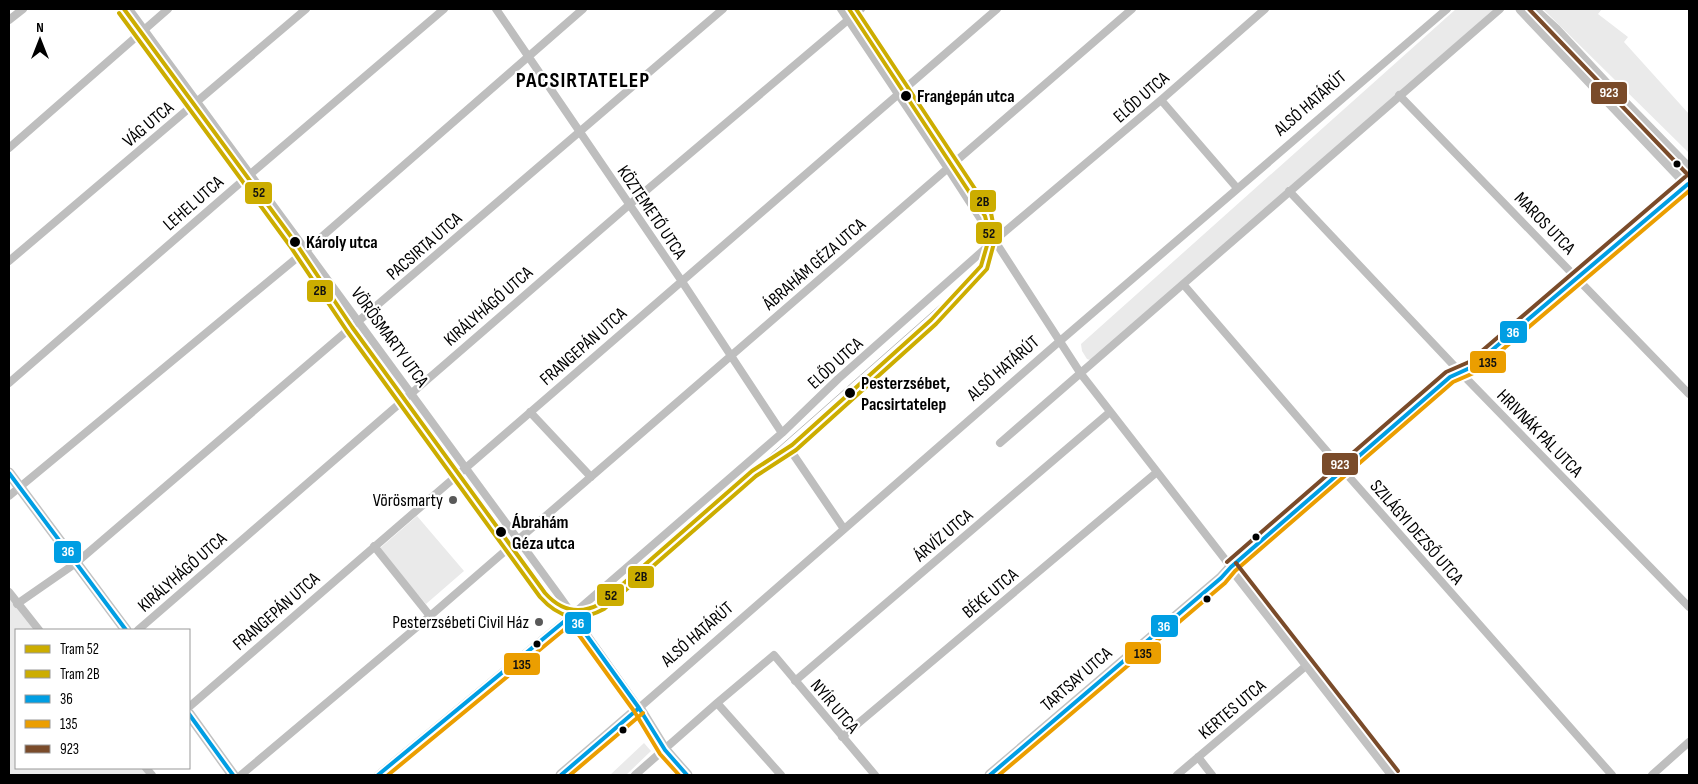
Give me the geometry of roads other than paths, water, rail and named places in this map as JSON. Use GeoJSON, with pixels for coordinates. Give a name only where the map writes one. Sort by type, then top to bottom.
{"type":"FeatureCollection","features":[{"type":"Feature","properties":{"kind":"street"},"geometry":{"type":"LineString","coordinates":[[9,20],[22,9]]}},
{"type":"Feature","properties":{"kind":"street","name":"VÖRÖSMARTY UTCA"},"geometry":{"type":"LineString","coordinates":[[129,9],[518,540]]}},
{"type":"Feature","properties":{"kind":"street"},"geometry":{"type":"LineString","coordinates":[[9,148],[168,9]]}},
{"type":"Feature","properties":{"kind":"street","name":"VÁG UTCA"},"geometry":{"type":"LineString","coordinates":[[9,261],[306,9]]}},
{"type":"Feature","properties":{"kind":"street","name":"LEHEL UTCA"},"geometry":{"type":"LineString","coordinates":[[9,383],[444,9]]}},
{"type":"Feature","properties":{"kind":"street","name":"KÖZTEMETŐ UTCA"},"geometry":{"type":"LineString","coordinates":[[496,9],[681,280],[782,433]]}},
{"type":"Feature","properties":{"kind":"street"},"geometry":{"type":"LineString","coordinates":[[9,496],[305,250],[583,9]]}},
{"type":"Feature","properties":{"kind":"street","name":"PACSIRTA UTCA"},"geometry":{"type":"LineString","coordinates":[[18,604],[76,563],[723,9]]}},
{"type":"Feature","properties":{"kind":"street"},"geometry":{"type":"LineString","coordinates":[[841,9],[947,167],[1080,372],[1393,775]]}},
{"type":"Feature","properties":{"kind":"street","name":"KIRÁLYHÁGÓ UTCA"},"geometry":{"type":"LineString","coordinates":[[139,629],[410,393],[861,9]]}},
{"type":"Feature","properties":{"kind":"street","name":"FRANGEPÁN UTCA"},"geometry":{"type":"LineString","coordinates":[[190,706],[997,9]]}},
{"type":"Feature","properties":{"kind":"street","name":"ÁBRAHÁM GÉZA UTCA"},"geometry":{"type":"LineString","coordinates":[[241,775],[430,616],[1132,9]]}},
{"type":"Feature","properties":{"kind":"street","name":"ELŐD UTCA"},"geometry":{"type":"LineString","coordinates":[[378,775],[572,615],[782,433],[838,379],[995,240],[1161,100],[1265,9]]}},
{"type":"Feature","properties":{"kind":"street","name":"ALSÓ HATÁRÚT"},"geometry":{"type":"LineString","coordinates":[[561,775],[1060,341],[1447,9]]}},
{"type":"Feature","properties":{"kind":"street"},"geometry":{"type":"LineString","coordinates":[[1000,443],[1500,9]]}},
{"type":"Feature","properties":{"kind":"street"},"geometry":{"type":"LineString","coordinates":[[1521,9],[1568,51],[1689,169]]}},
{"type":"Feature","properties":{"kind":"street"},"geometry":{"type":"LineString","coordinates":[[1533,9],[1555,29],[1568,51],[1689,184]]}},
{"type":"Feature","properties":{"kind":"street","name":"MAROS UTCA"},"geometry":{"type":"LineString","coordinates":[[1399,95],[1689,394]]}},
{"type":"Feature","properties":{"kind":"street"},"geometry":{"type":"LineString","coordinates":[[1161,100],[1237,188]]}},
{"type":"Feature","properties":{"kind":"street","name":"TARTSAY UTCA"},"geometry":{"type":"LineString","coordinates":[[990,775],[1221,578],[1230,567],[1450,377],[1472,367],[1689,184]]}},
{"type":"Feature","properties":{"kind":"street","name":"HRIVNÁK PÁL UTCA"},"geometry":{"type":"LineString","coordinates":[[1289,191],[1460,372],[1689,607]]}},
{"type":"Feature","properties":{"kind":"street","name":"SZILÁGYI DEZSŐ UTCA"},"geometry":{"type":"LineString","coordinates":[[1183,284],[1343,470],[1612,775]]}},
{"type":"Feature","properties":{"kind":"street"},"geometry":{"type":"LineString","coordinates":[[530,412],[591,477]]}},
{"type":"Feature","properties":{"kind":"street","name":"ÁRVÍZ UTCA"},"geometry":{"type":"LineString","coordinates":[[795,681],[1110,412]]}},
{"type":"Feature","properties":{"kind":"street"},"geometry":{"type":"LineString","coordinates":[[793,454],[844,529]]}},
{"type":"Feature","properties":{"kind":"street","name":"BÉKE UTCA"},"geometry":{"type":"LineString","coordinates":[[842,737],[1157,472]]}},
{"type":"Feature","properties":{"kind":"street"},"geometry":{"type":"LineString","coordinates":[[9,473],[125,629]]}},
{"type":"Feature","properties":{"kind":"street"},"geometry":{"type":"LineString","coordinates":[[518,540],[639,708],[665,750],[687,775]]}},
{"type":"Feature","properties":{"kind":"street"},"geometry":{"type":"LineString","coordinates":[[374,546],[430,616]]}},
{"type":"Feature","properties":{"kind":"street"},"geometry":{"type":"LineString","coordinates":[[9,592],[38,629]]}},
{"type":"Feature","properties":{"kind":"street","name":"NYÍR UTCA"},"geometry":{"type":"LineString","coordinates":[[717,703],[774,656],[874,775]]}},
{"type":"Feature","properties":{"kind":"street","name":"KERTES UTCA"},"geometry":{"type":"LineString","coordinates":[[1177,775],[1307,665]]}},
{"type":"Feature","properties":{"kind":"street"},"geometry":{"type":"LineString","coordinates":[[635,775],[717,703],[781,775]]}},
{"type":"Feature","properties":{"kind":"street"},"geometry":{"type":"LineString","coordinates":[[190,715],[233,775]]}},
{"type":"Feature","properties":{"kind":"street"},"geometry":{"type":"LineString","coordinates":[[1652,775],[1689,742]]}},
{"type":"Feature","properties":{"kind":"street"},"geometry":{"type":"LineString","coordinates":[[1198,757],[1212,775]]}},
{"type":"Feature","properties":{"kind":"tram line","name":"52"},"geometry":{"type":"LineString","coordinates":[[124,9],[295,242],[352,327],[545,593],[557,604],[578,610],[600,604],[752,471],[792,445],[931,320],[981,266],[989,232],[985,216],[849,9]]}},
{"type":"Feature","properties":{"kind":"tram line","name":"2B"},"geometry":{"type":"LineString","coordinates":[[119,13],[290,246],[347,331],[540,597],[554,610],[577,617],[586,616],[604,609],[756,476],[796,450],[936,324],[987,269],[995,233],[991,213],[856,9]]}},
{"type":"Feature","properties":{"kind":"tram line"},"geometry":{"type":"LineString","coordinates":[[752,471],[965,283]]}},
{"type":"Feature","properties":{"kind":"place","name":"Frangepán utca"},"geometry":{"type":"Point","coordinates":[906,96]}},
{"type":"Feature","properties":{"kind":"place","name":"Károly utca"},"geometry":{"type":"Point","coordinates":[295,242]}},
{"type":"Feature","properties":{"kind":"place","name":"Pesterzsébet, Pacsirtatelep"},"geometry":{"type":"Point","coordinates":[850,393]}},
{"type":"Feature","properties":{"kind":"place","name":"Vörösmarty"},"geometry":{"type":"Point","coordinates":[453,500]}},
{"type":"Feature","properties":{"kind":"place","name":"Ábrahám Géza utca"},"geometry":{"type":"Point","coordinates":[501,532]}},
{"type":"Feature","properties":{"kind":"place","name":"Pesterzsébeti Civil Ház"},"geometry":{"type":"Point","coordinates":[539,622]}},
{"type":"Feature","properties":{"kind":"district","name":"PACSIRTATELEP"},"geometry":{"type":"Point","coordinates":[583,79]}}]}
